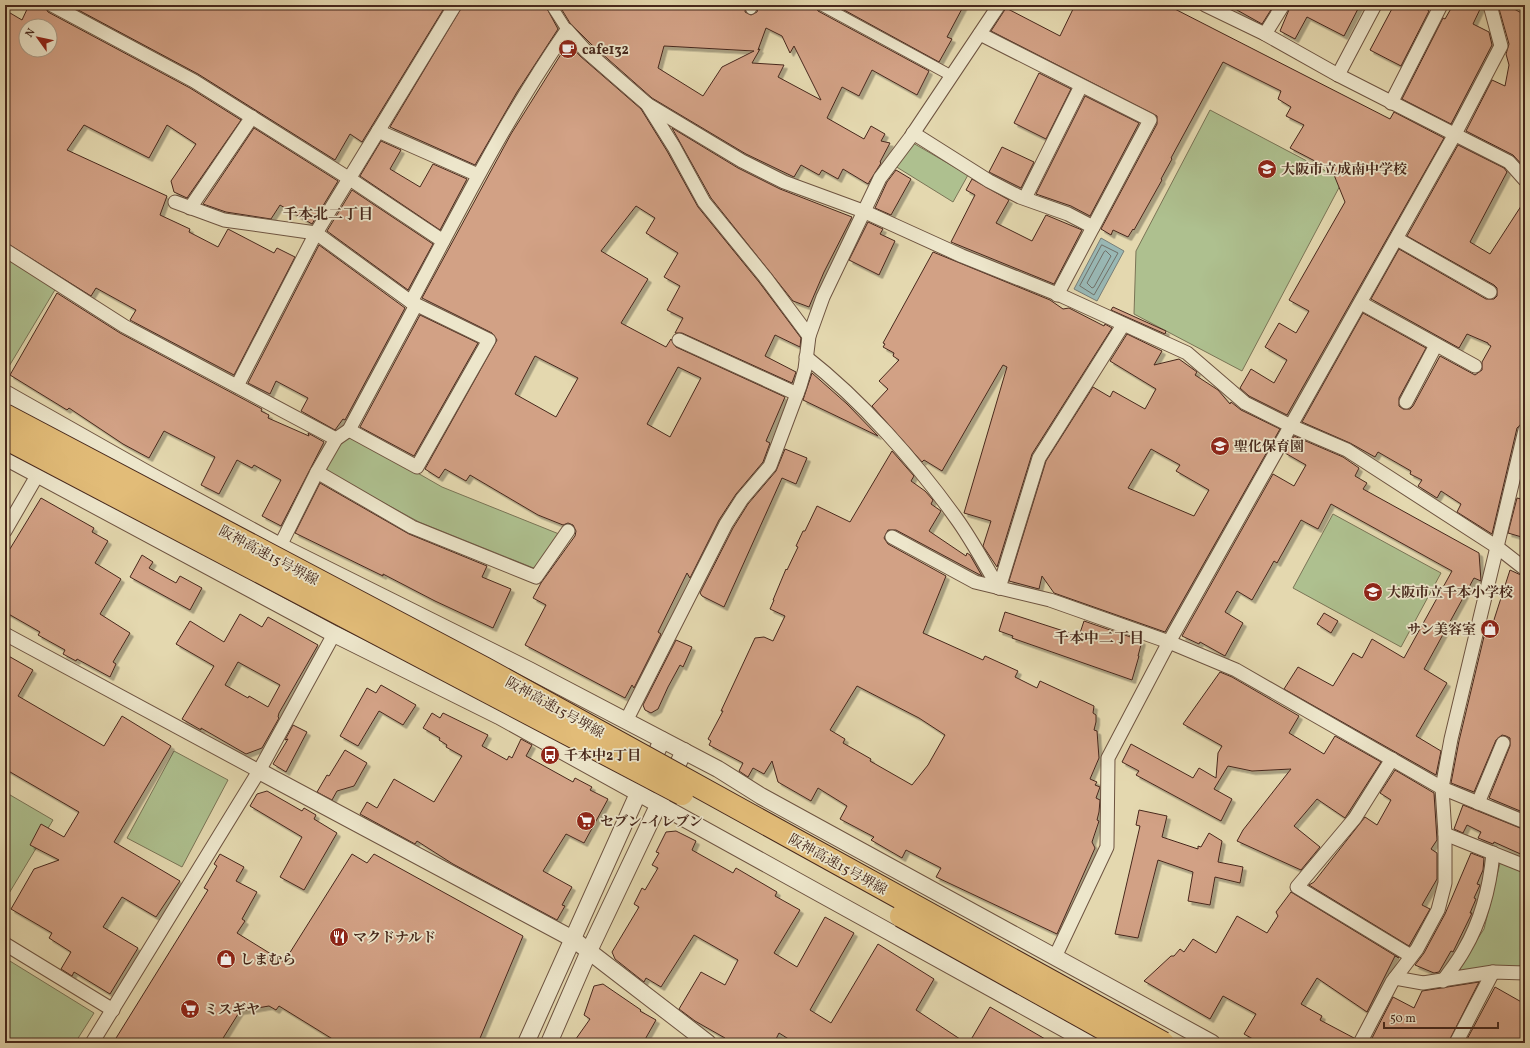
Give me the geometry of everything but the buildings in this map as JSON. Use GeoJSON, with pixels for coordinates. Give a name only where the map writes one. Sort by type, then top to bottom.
{"type":"FeatureCollection","features":[{"type":"Feature","properties":{"kind":"highway","name":"阪神高速15号堺線"},"geometry":{"type":"LineString","coordinates":[[5,415],[484,668],[1163,1043]]}},
{"type":"Feature","properties":{"kind":"highway","name":"阪神高速15号堺線"},"geometry":{"type":"LineString","coordinates":[[5,438],[696,802],[1129,1043]]}},
{"type":"Feature","properties":{"kind":"street"},"geometry":{"type":"LineString","coordinates":[[52,5],[194,81],[350,179],[443,241]]}},
{"type":"Feature","properties":{"kind":"street"},"geometry":{"type":"LineString","coordinates":[[237,386],[316,233],[455,5]]}},
{"type":"Feature","properties":{"kind":"street"},"geometry":{"type":"LineString","coordinates":[[551,5],[567,30],[585,50],[647,104],[742,161],[784,182],[863,211],[962,256],[1057,295],[1187,354],[1245,402],[1292,426],[1347,450],[1497,547],[1525,569]]}},
{"type":"Feature","properties":{"kind":"street"},"geometry":{"type":"LineString","coordinates":[[821,5],[952,76]]}},
{"type":"Feature","properties":{"kind":"street"},"geometry":{"type":"LineString","coordinates":[[626,721],[726,524],[742,499],[770,466],[797,394],[805,369],[809,336],[830,279],[880,178],[914,133],[999,5]]}},
{"type":"Feature","properties":{"kind":"street"},"geometry":{"type":"LineString","coordinates":[[1205,5],[1265,34],[1391,103],[1508,162],[1525,180]]}},
{"type":"Feature","properties":{"kind":"street"},"geometry":{"type":"LineString","coordinates":[[1265,34],[1283,5]]}},
{"type":"Feature","properties":{"kind":"street"},"geometry":{"type":"LineString","coordinates":[[1338,75],[1375,5]]}},
{"type":"Feature","properties":{"kind":"street"},"geometry":{"type":"LineString","coordinates":[[1391,103],[1441,5]]}},
{"type":"Feature","properties":{"kind":"street"},"geometry":{"type":"LineString","coordinates":[[1055,957],[1107,847],[1108,758],[1169,642],[1361,303],[1455,134],[1501,46],[1490,5]]}},
{"type":"Feature","properties":{"kind":"street"},"geometry":{"type":"LineString","coordinates":[[280,546],[317,472],[336,439],[349,430],[443,241],[478,175],[543,64],[567,30]]}},
{"type":"Feature","properties":{"kind":"street"},"geometry":{"type":"LineString","coordinates":[[980,34],[1150,120],[1057,295]]}},
{"type":"Feature","properties":{"kind":"street"},"geometry":{"type":"LineString","coordinates":[[1025,198],[1081,86]]}},
{"type":"Feature","properties":{"kind":"street"},"geometry":{"type":"LineString","coordinates":[[647,104],[674,147],[704,202],[765,277],[809,336]]}},
{"type":"Feature","properties":{"kind":"street"},"geometry":{"type":"LineString","coordinates":[[190,208],[252,117]]}},
{"type":"Feature","properties":{"kind":"street"},"geometry":{"type":"LineString","coordinates":[[378,131],[478,175]]}},
{"type":"Feature","properties":{"kind":"street"},"geometry":{"type":"LineString","coordinates":[[914,133],[989,181],[1025,198],[1068,214],[1093,227]]}},
{"type":"Feature","properties":{"kind":"street"},"geometry":{"type":"LineString","coordinates":[[175,202],[224,220],[316,233],[413,304],[489,340],[418,467],[349,430]]}},
{"type":"Feature","properties":{"kind":"street"},"geometry":{"type":"LineString","coordinates":[[1396,239],[1490,292]]}},
{"type":"Feature","properties":{"kind":"street"},"geometry":{"type":"LineString","coordinates":[[5,250],[124,326],[336,439]]}},
{"type":"Feature","properties":{"kind":"street"},"geometry":{"type":"LineString","coordinates":[[1361,303],[1474,366]]}},
{"type":"Feature","properties":{"kind":"street"},"geometry":{"type":"LineString","coordinates":[[999,588],[1039,458],[1123,325]]}},
{"type":"Feature","properties":{"kind":"street"},"geometry":{"type":"LineString","coordinates":[[679,340],[797,394]]}},
{"type":"Feature","properties":{"kind":"street"},"geometry":{"type":"LineString","coordinates":[[1406,402],[1436,345]]}},
{"type":"Feature","properties":{"kind":"street"},"geometry":{"type":"LineString","coordinates":[[806,358],[831,377],[911,460],[957,519],[999,588]]}},
{"type":"Feature","properties":{"kind":"street"},"geometry":{"type":"LineString","coordinates":[[5,393],[148,474],[280,546],[529,670],[718,769],[761,796],[1212,1043]]}},
{"type":"Feature","properties":{"kind":"street"},"geometry":{"type":"LineString","coordinates":[[1360,1043],[1395,978],[1417,949],[1438,910],[1445,883],[1445,834],[1442,788],[1451,739],[1525,430]]}},
{"type":"Feature","properties":{"kind":"street"},"geometry":{"type":"LineString","coordinates":[[5,457],[334,634],[499,716],[1090,1043]]}},
{"type":"Feature","properties":{"kind":"street"},"geometry":{"type":"LineString","coordinates":[[317,472],[412,527],[536,577],[568,531]]}},
{"type":"Feature","properties":{"kind":"street"},"geometry":{"type":"LineString","coordinates":[[5,532],[38,474]]}},
{"type":"Feature","properties":{"kind":"street"},"geometry":{"type":"LineString","coordinates":[[892,537],[975,582],[1050,600],[1169,642],[1236,670],[1442,788],[1525,822]]}},
{"type":"Feature","properties":{"kind":"street"},"geometry":{"type":"LineString","coordinates":[[5,634],[573,939],[708,1043]]}},
{"type":"Feature","properties":{"kind":"street"},"geometry":{"type":"LineString","coordinates":[[92,1043],[259,771],[334,634]]}},
{"type":"Feature","properties":{"kind":"street"},"geometry":{"type":"LineString","coordinates":[[526,1043],[662,740]]}},
{"type":"Feature","properties":{"kind":"street"},"geometry":{"type":"LineString","coordinates":[[1478,804],[1503,742]]}},
{"type":"Feature","properties":{"kind":"street"},"geometry":{"type":"LineString","coordinates":[[549,1043],[589,951],[684,751]]}},
{"type":"Feature","properties":{"kind":"street"},"geometry":{"type":"LineString","coordinates":[[1392,759],[1355,818],[1297,887],[1411,956]]}},
{"type":"Feature","properties":{"kind":"street"},"geometry":{"type":"LineString","coordinates":[[1445,834],[1525,866]]}},
{"type":"Feature","properties":{"kind":"street"},"geometry":{"type":"LineString","coordinates":[[1443,981],[1464,950],[1476,922],[1489,884],[1492,853]]}},
{"type":"Feature","properties":{"kind":"street"},"geometry":{"type":"LineString","coordinates":[[5,944],[113,1010]]}},
{"type":"Feature","properties":{"kind":"street"},"geometry":{"type":"LineString","coordinates":[[1395,978],[1423,983],[1493,972],[1525,973]]}},
{"type":"Feature","properties":{"kind":"street"},"geometry":{"type":"LineString","coordinates":[[1456,1043],[1493,972]]}},
{"type":"Feature","properties":{"kind":"green space"},"geometry":{"type":"Polygon","coordinates":[[[1210,110],[1343,180],[1242,371],[1134,314],[1136,251],[1210,110]]]}},
{"type":"Feature","properties":{"kind":"green space"},"geometry":{"type":"Polygon","coordinates":[[[913,143],[968,175],[953,202],[895,166],[913,143]]]}},
{"type":"Feature","properties":{"kind":"green space"},"geometry":{"type":"Polygon","coordinates":[[[5,254],[56,288],[5,373],[5,254]]]}},
{"type":"Feature","properties":{"kind":"green space"},"geometry":{"type":"Polygon","coordinates":[[[353,436],[442,487],[559,534],[536,569],[419,522],[327,472],[325,467],[334,453],[344,441],[353,436]]]}},
{"type":"Feature","properties":{"kind":"green space"},"geometry":{"type":"Polygon","coordinates":[[[1333,514],[1441,573],[1401,647],[1293,588],[1333,514]]]}},
{"type":"Feature","properties":{"kind":"green space"},"geometry":{"type":"Polygon","coordinates":[[[174,751],[228,780],[182,867],[127,838],[174,751]]]}},
{"type":"Feature","properties":{"kind":"green space"},"geometry":{"type":"Polygon","coordinates":[[[5,792],[53,820],[5,900],[5,792]]]}},
{"type":"Feature","properties":{"kind":"green space"},"geometry":{"type":"Polygon","coordinates":[[[1500,863],[1525,873],[1525,964],[1514,968],[1463,974],[1459,967],[1484,929],[1500,863]]]}},
{"type":"Feature","properties":{"kind":"green space"},"geometry":{"type":"Polygon","coordinates":[[[5,958],[94,1013],[75,1043],[5,1043],[5,958]]]}},
{"type":"Feature","properties":{"kind":"water"},"geometry":{"type":"Polygon","coordinates":[[[1101,238],[1124,251],[1097,301],[1074,289],[1101,238]]]}},
{"type":"Feature","properties":{"kind":"place","name":"cafe132"},"geometry":{"type":"Point","coordinates":[568,49]}},
{"type":"Feature","properties":{"kind":"place","name":"大阪市立成南中学校"},"geometry":{"type":"Point","coordinates":[1267,169]}},
{"type":"Feature","properties":{"kind":"place","name":"聖化保育園"},"geometry":{"type":"Point","coordinates":[1220,446]}},
{"type":"Feature","properties":{"kind":"place","name":"大阪市立千本小学校"},"geometry":{"type":"Point","coordinates":[1373,592]}},
{"type":"Feature","properties":{"kind":"place","name":"サン美容室"},"geometry":{"type":"Point","coordinates":[1490,629]}},
{"type":"Feature","properties":{"kind":"place","name":"千本中2丁目"},"geometry":{"type":"Point","coordinates":[550,755]}},
{"type":"Feature","properties":{"kind":"place","name":"セブン-イレブン"},"geometry":{"type":"Point","coordinates":[586,821]}},
{"type":"Feature","properties":{"kind":"place","name":"マクドナルド"},"geometry":{"type":"Point","coordinates":[339,937]}},
{"type":"Feature","properties":{"kind":"place","name":"しまむら"},"geometry":{"type":"Point","coordinates":[226,959]}},
{"type":"Feature","properties":{"kind":"place","name":"ミスギヤ"},"geometry":{"type":"Point","coordinates":[190,1009]}},
{"type":"Feature","properties":{"kind":"district","name":"千本北二丁目"},"geometry":{"type":"Point","coordinates":[328,214]}},
{"type":"Feature","properties":{"kind":"district","name":"千本中二丁目"},"geometry":{"type":"Point","coordinates":[1099,638]}}]}
